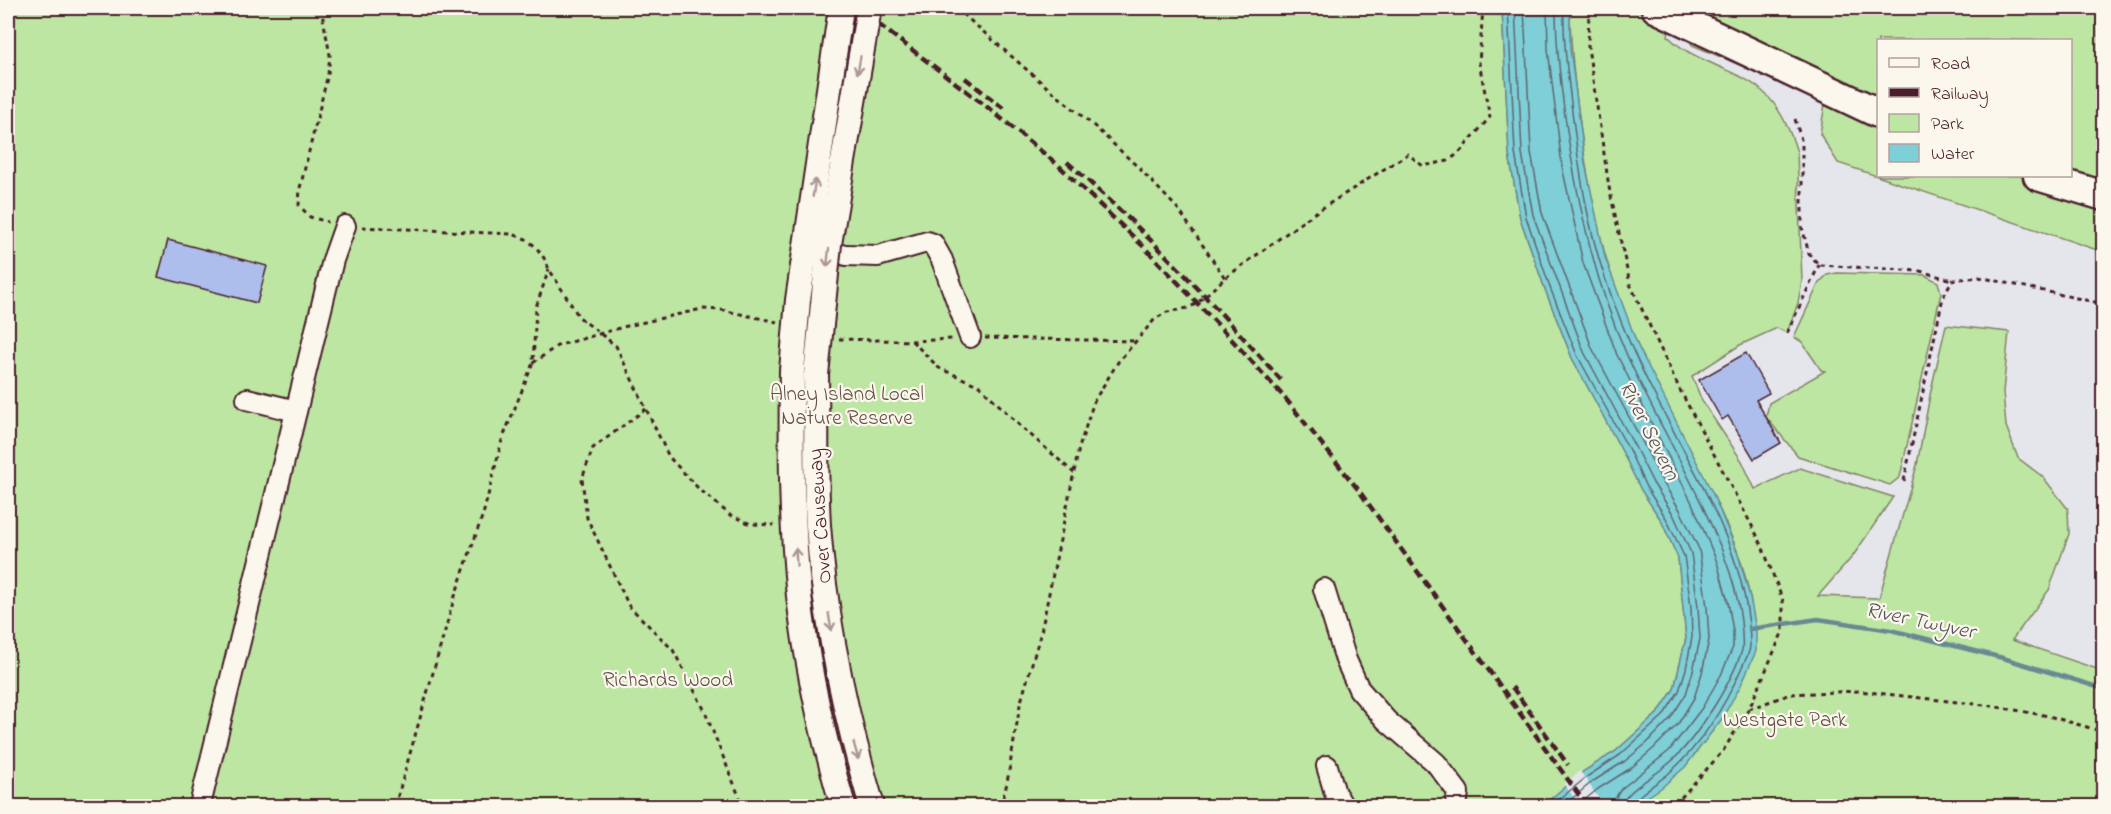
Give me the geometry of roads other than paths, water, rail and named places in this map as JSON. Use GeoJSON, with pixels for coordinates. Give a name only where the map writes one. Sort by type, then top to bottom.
{"type":"FeatureCollection","features":[{"type":"Feature","properties":{"kind":"highway"},"geometry":{"type":"LineString","coordinates":[[1656,8],[1874,111]]}},
{"type":"Feature","properties":{"kind":"highway"},"geometry":{"type":"LineString","coordinates":[[2041,177],[2103,196]]}},
{"type":"Feature","properties":{"kind":"main road","name":"Over Causeway"},"geometry":{"type":"LineString","coordinates":[[840,8],[798,300],[792,371],[791,474],[799,596],[817,702],[843,807]]}},
{"type":"Feature","properties":{"kind":"main road","name":"Over Causeway"},"geometry":{"type":"LineString","coordinates":[[869,8],[829,244],[816,375],[816,467],[818,526],[829,619],[843,694],[872,807]]}},
{"type":"Feature","properties":{"kind":"main road"},"geometry":{"type":"LineString","coordinates":[[794,526],[818,526]]}},
{"type":"Feature","properties":{"kind":"lane"},"geometry":{"type":"LineString","coordinates":[[201,801],[333,260],[345,226]]}},
{"type":"Feature","properties":{"kind":"lane"},"geometry":{"type":"LineString","coordinates":[[846,255],[878,256],[927,242],[933,244],[942,260],[970,337]]}},
{"type":"Feature","properties":{"kind":"lane"},"geometry":{"type":"LineString","coordinates":[[247,399],[296,411]]}},
{"type":"Feature","properties":{"kind":"lane"},"geometry":{"type":"LineString","coordinates":[[1324,589],[1346,660],[1359,689],[1386,720],[1436,764],[1458,792],[1456,807]]}},
{"type":"Feature","properties":{"kind":"lane"},"geometry":{"type":"LineString","coordinates":[[1327,766],[1335,793],[1343,807]]}},
{"type":"Feature","properties":{"kind":"water","name":"River Severn"},"geometry":{"type":"Polygon","coordinates":[[[1502,8],[1570,8],[1570,48],[1585,163],[1605,257],[1638,346],[1713,494],[1738,554],[1756,629],[1756,651],[1741,685],[1721,720],[1685,767],[1661,788],[1634,806],[1542,806],[1584,771],[1616,751],[1659,712],[1674,689],[1686,638],[1678,558],[1661,520],[1641,490],[1572,358],[1520,218],[1509,154],[1502,8]]]}},
{"type":"Feature","properties":{"kind":"waterway","name":"River Twyver"},"geometry":{"type":"LineString","coordinates":[[1750,629],[1818,619],[1891,630],[2003,658],[2104,689]]}},
{"type":"Feature","properties":{"kind":"railway"},"geometry":{"type":"LineString","coordinates":[[857,8],[986,106],[1058,165],[1144,247],[1222,329],[1285,398],[1357,488],[1587,806]]}},
{"type":"Feature","properties":{"kind":"railway"},"geometry":{"type":"LineString","coordinates":[[965,78],[1003,108]]}},
{"type":"Feature","properties":{"kind":"railway"},"geometry":{"type":"LineString","coordinates":[[1067,162],[1096,187],[1177,267],[1281,380]]}},
{"type":"Feature","properties":{"kind":"railway"},"geometry":{"type":"LineString","coordinates":[[1512,687],[1568,765]]}},
{"type":"Feature","properties":{"kind":"park label","name":"Alney Island Local Nature Reserve"},"geometry":{"type":"Point","coordinates":[847,407]}},
{"type":"Feature","properties":{"kind":"park label","name":"Richards Wood"},"geometry":{"type":"Point","coordinates":[668,681]}},
{"type":"Feature","properties":{"kind":"park label","name":"Westgate Park"},"geometry":{"type":"Point","coordinates":[1785,721]}}]}
